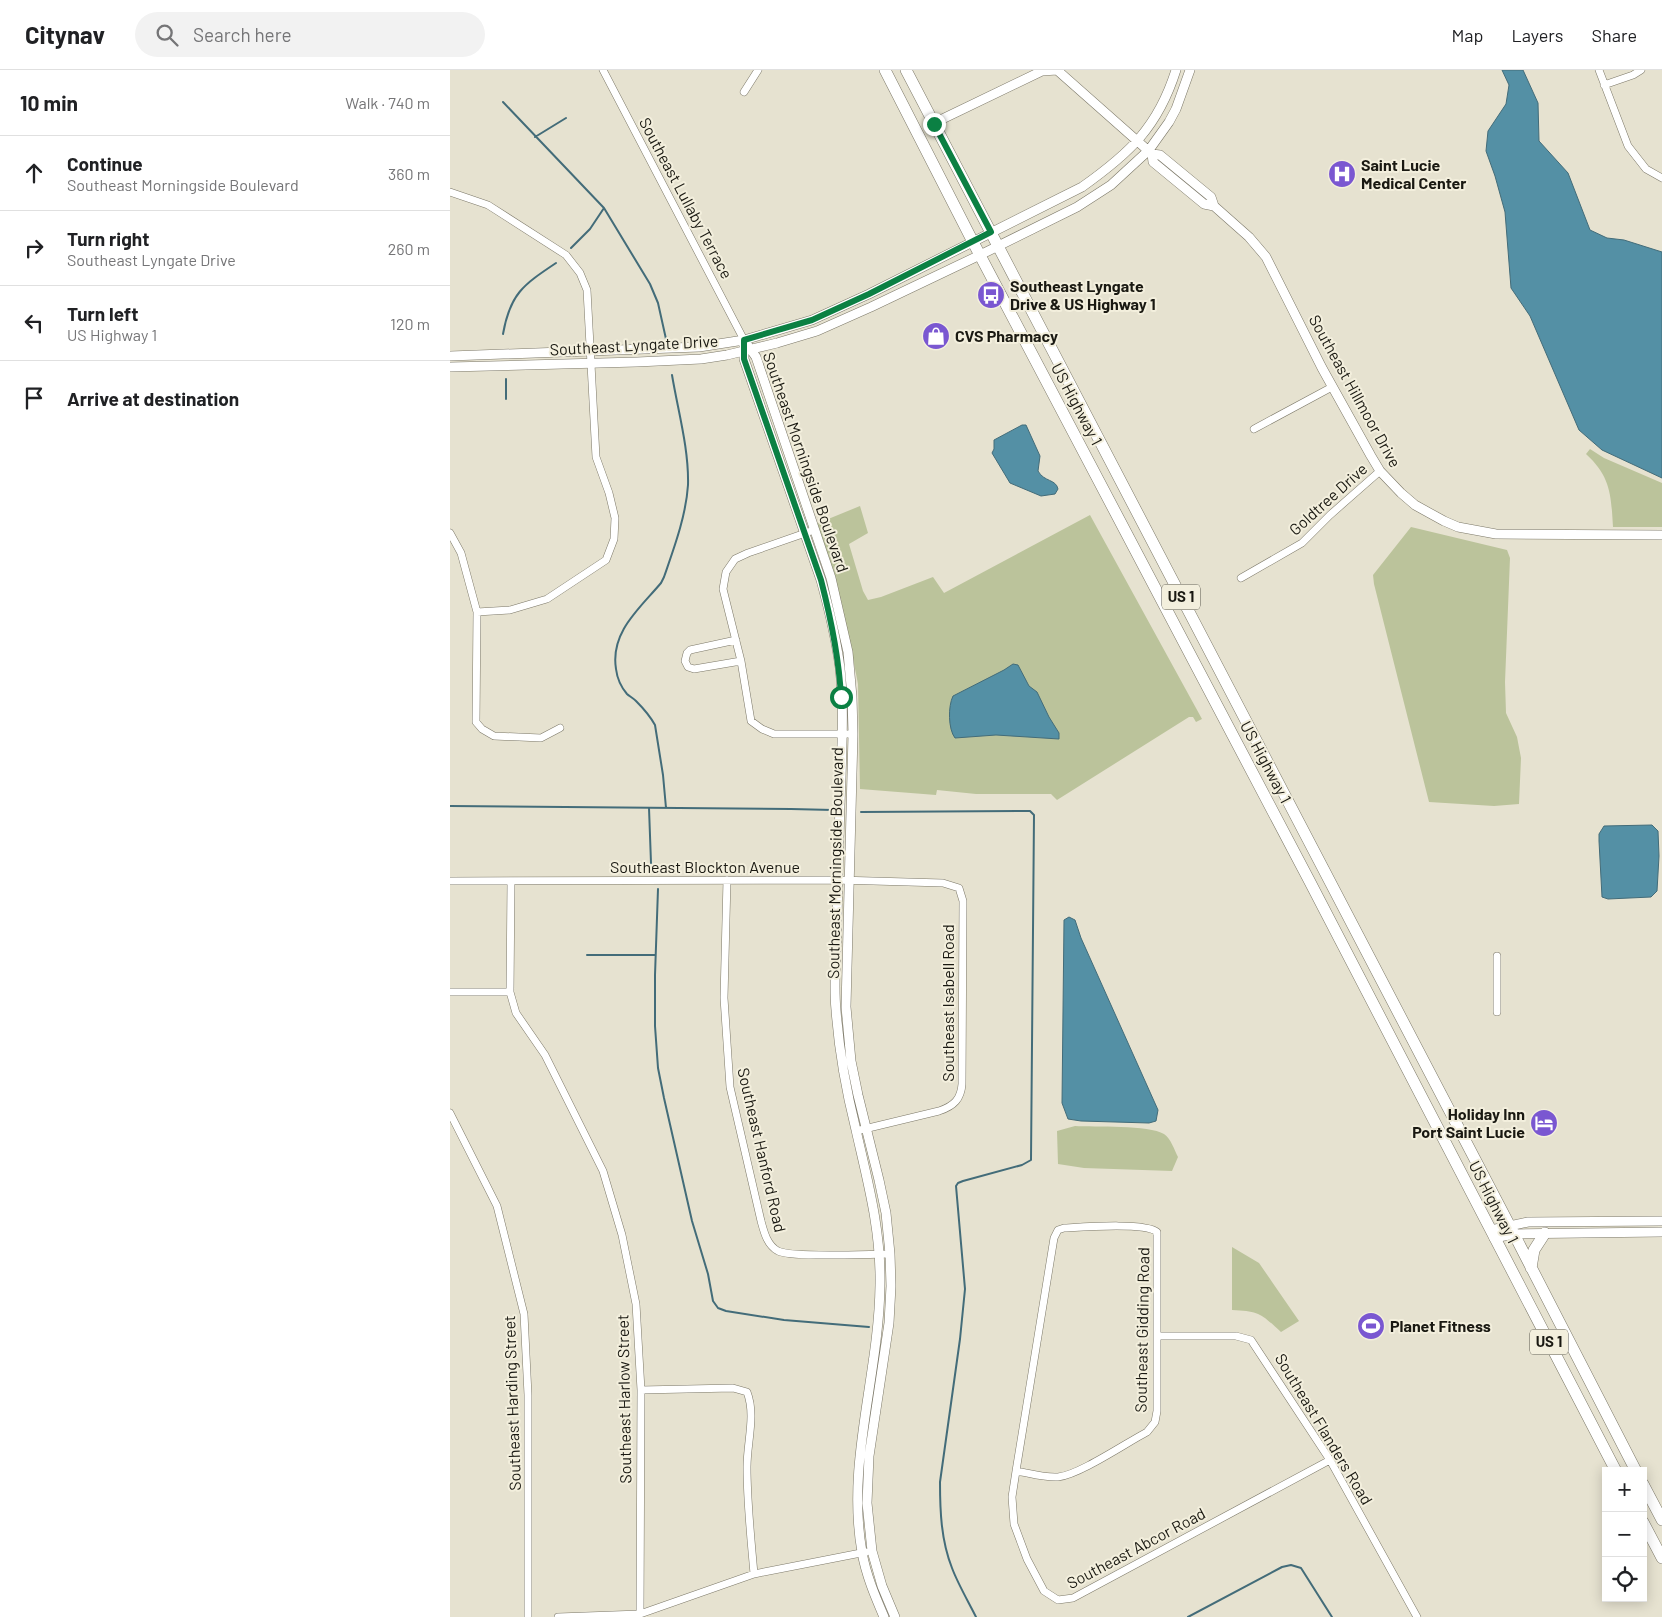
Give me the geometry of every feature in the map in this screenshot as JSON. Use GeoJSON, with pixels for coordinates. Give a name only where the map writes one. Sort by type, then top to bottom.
{"type":"FeatureCollection","features":[{"type":"Feature","properties":{"kind":"main road","name":"US Highway 1"},"geometry":{"type":"LineString","coordinates":[[885,70],[973,242],[1151,577],[1614,1467]]}},
{"type":"Feature","properties":{"kind":"main road","name":"US Highway 1"},"geometry":{"type":"LineString","coordinates":[[906,70],[1512,1229],[1634,1467]]}},
{"type":"Feature","properties":{"kind":"main road"},"geometry":{"type":"LineString","coordinates":[[1151,577],[1167,590],[1178,591]]}},
{"type":"Feature","properties":{"kind":"main road"},"geometry":{"type":"LineString","coordinates":[[1164,602],[1174,601],[1188,609]]}},
{"type":"Feature","properties":{"kind":"main road"},"geometry":{"type":"LineString","coordinates":[[1338,936],[1353,946],[1364,948]]}},
{"type":"Feature","properties":{"kind":"main road"},"geometry":{"type":"LineString","coordinates":[[1352,964],[1364,966],[1378,975]]}},
{"type":"Feature","properties":{"kind":"main road"},"geometry":{"type":"LineString","coordinates":[[1531,1268],[1534,1250],[1545,1233]]}},
{"type":"Feature","properties":{"kind":"main road"},"geometry":{"type":"LineString","coordinates":[[1647,1492],[1662,1520]]}},
{"type":"Feature","properties":{"kind":"main road"},"geometry":{"type":"LineString","coordinates":[[1647,1530],[1662,1558]]}},
{"type":"Feature","properties":{"kind":"street","name":"Southeast Lullaby Terrace"},"geometry":{"type":"LineString","coordinates":[[603,70],[744,340]]}},
{"type":"Feature","properties":{"kind":"street"},"geometry":{"type":"LineString","coordinates":[[744,92],[758,70]]}},
{"type":"Feature","properties":{"kind":"street","name":"Southeast Hillmoor Drive"},"geometry":{"type":"LineString","coordinates":[[934,124],[1042,70],[1057,70],[1151,152],[1153,162],[1204,204],[1214,206],[1249,238],[1266,257],[1332,387],[1380,471],[1415,505],[1444,521],[1472,530],[1496,534],[1662,535]]}},
{"type":"Feature","properties":{"kind":"street","name":"Southeast Lyngate Drive"},"geometry":{"type":"LineString","coordinates":[[450,356],[699,347],[744,340],[812,320],[869,294],[1074,191],[1114,164],[1138,141],[1154,120],[1164,102],[1176,70]]}},
{"type":"Feature","properties":{"kind":"street","name":"Southeast Lyngate Drive"},"geometry":{"type":"LineString","coordinates":[[450,367],[701,358],[778,344],[817,331],[980,255],[1094,197],[1151,152],[1176,109],[1190,70]]}},
{"type":"Feature","properties":{"kind":"street"},"geometry":{"type":"LineString","coordinates":[[1599,70],[1628,146],[1646,169],[1662,178]]}},
{"type":"Feature","properties":{"kind":"street"},"geometry":{"type":"LineString","coordinates":[[1604,85],[1633,75],[1640,70]]}},
{"type":"Feature","properties":{"kind":"street"},"geometry":{"type":"LineString","coordinates":[[450,192],[488,205],[541,237],[566,255],[580,272],[587,290],[596,457],[610,493],[615,518],[614,539],[606,560],[547,599],[510,610],[477,612]]}},
{"type":"Feature","properties":{"kind":"street","name":"Southeast Morningside Boulevard"},"geometry":{"type":"LineString","coordinates":[[744,340],[747,351],[744,359],[821,580],[840,671],[842,734],[836,1007],[841,1062],[870,1183],[880,1254],[878,1322],[860,1452],[857,1501],[862,1553],[872,1590],[884,1617]]}},
{"type":"Feature","properties":{"kind":"street","name":"Southeast Morningside Boulevard"},"geometry":{"type":"LineString","coordinates":[[747,351],[756,357],[831,578],[844,632],[850,669],[853,734],[846,1007],[858,1095],[886,1213],[890,1254],[889,1324],[870,1456],[867,1503],[872,1551],[882,1586],[895,1617]]}},
{"type":"Feature","properties":{"kind":"street"},"geometry":{"type":"LineString","coordinates":[[1254,429],[1332,387]]}},
{"type":"Feature","properties":{"kind":"street"},"geometry":{"type":"LineString","coordinates":[[773,442],[783,439]]}},
{"type":"Feature","properties":{"kind":"street","name":"Goldtree Drive"},"geometry":{"type":"LineString","coordinates":[[1241,578],[1302,544],[1380,471]]}},
{"type":"Feature","properties":{"kind":"street"},"geometry":{"type":"LineString","coordinates":[[814,530],[736,559],[726,572],[723,589],[741,661],[751,721],[762,729],[774,734],[853,734]]}},
{"type":"Feature","properties":{"kind":"street"},"geometry":{"type":"LineString","coordinates":[[450,533],[460,553],[477,612],[476,722],[482,729],[494,736],[541,738],[560,728]]}},
{"type":"Feature","properties":{"kind":"street"},"geometry":{"type":"LineString","coordinates":[[834,635],[844,632]]}},
{"type":"Feature","properties":{"kind":"street"},"geometry":{"type":"LineString","coordinates":[[736,640],[690,650],[685,661],[688,667],[694,669],[741,661]]}},
{"type":"Feature","properties":{"kind":"street","name":"Southeast Hanford Road"},"geometry":{"type":"LineString","coordinates":[[727,880],[724,998],[730,1087],[767,1241],[778,1251],[796,1254],[890,1254]]}},
{"type":"Feature","properties":{"kind":"street","name":"Southeast Blockton Avenue"},"geometry":{"type":"LineString","coordinates":[[450,881],[849,880],[943,883],[959,888]]}},
{"type":"Feature","properties":{"kind":"street","name":"Southeast Harlow Street"},"geometry":{"type":"LineString","coordinates":[[511,882],[510,992],[516,1013],[545,1055],[603,1171],[622,1236],[636,1304],[642,1390],[640,1614]]}},
{"type":"Feature","properties":{"kind":"street","name":"Southeast Isabell Road"},"geometry":{"type":"LineString","coordinates":[[856,1131],[946,1109],[952,1106],[960,1096],[962,1084],[963,901],[959,888]]}},
{"type":"Feature","properties":{"kind":"street"},"geometry":{"type":"LineString","coordinates":[[1497,956],[1497,1012]]}},
{"type":"Feature","properties":{"kind":"street"},"geometry":{"type":"LineString","coordinates":[[450,992],[510,992]]}},
{"type":"Feature","properties":{"kind":"street","name":"Southeast Harding Street"},"geometry":{"type":"LineString","coordinates":[[450,1114],[497,1206],[524,1314],[528,1395],[528,1617]]}},
{"type":"Feature","properties":{"kind":"street"},"geometry":{"type":"LineString","coordinates":[[1493,1234],[1528,1222],[1662,1221]]}},
{"type":"Feature","properties":{"kind":"street","name":"Southeast Abcor Road"},"geometry":{"type":"LineString","coordinates":[[1157,1232],[1153,1228],[1132,1226],[1064,1228],[1058,1230],[1054,1238],[1012,1497],[1014,1524],[1027,1559],[1044,1591],[1058,1600],[1073,1598],[1330,1460]]}},
{"type":"Feature","properties":{"kind":"street"},"geometry":{"type":"LineString","coordinates":[[1512,1229],[1545,1233],[1662,1232]]}},
{"type":"Feature","properties":{"kind":"street","name":"Southeast Gidding Road"},"geometry":{"type":"LineString","coordinates":[[1016,1470],[1058,1477],[1074,1473],[1147,1432],[1155,1422],[1157,1411],[1157,1232]]}},
{"type":"Feature","properties":{"kind":"street","name":"Southeast Flanders Road"},"geometry":{"type":"LineString","coordinates":[[1157,1336],[1236,1336],[1250,1340],[1330,1460],[1417,1617]]}},
{"type":"Feature","properties":{"kind":"street"},"geometry":{"type":"LineString","coordinates":[[874,1354],[884,1356]]}},
{"type":"Feature","properties":{"kind":"street"},"geometry":{"type":"LineString","coordinates":[[642,1390],[733,1388],[747,1392],[752,1404],[747,1465],[748,1505],[754,1574]]}},
{"type":"Feature","properties":{"kind":"street"},"geometry":{"type":"LineString","coordinates":[[860,1452],[870,1456]]}},
{"type":"Feature","properties":{"kind":"street"},"geometry":{"type":"LineString","coordinates":[[558,1617],[640,1614],[754,1574],[872,1551]]}},
{"type":"Feature","properties":{"kind":"green space"},"geometry":{"type":"Polygon","coordinates":[[[1590,449],[1604,458],[1662,483],[1662,527],[1613,527],[1608,487],[1594,462],[1586,454],[1590,449]]]}},
{"type":"Feature","properties":{"kind":"green space"},"geometry":{"type":"Polygon","coordinates":[[[860,506],[868,533],[849,544],[863,591],[868,600],[881,597],[933,577],[944,593],[1090,515],[1202,719],[1196,722],[1193,717],[1189,717],[1057,800],[1051,794],[976,794],[937,790],[936,795],[860,789],[858,684],[835,577],[816,524],[860,506]]]}},
{"type":"Feature","properties":{"kind":"green space"},"geometry":{"type":"Polygon","coordinates":[[[1411,527],[1507,550],[1510,558],[1505,682],[1506,713],[1517,737],[1521,758],[1519,804],[1494,806],[1429,802],[1373,575],[1411,527]]]}},
{"type":"Feature","properties":{"kind":"green space"},"geometry":{"type":"Polygon","coordinates":[[[1075,1126],[1121,1127],[1157,1131],[1169,1139],[1178,1157],[1172,1171],[1084,1168],[1058,1164],[1057,1131],[1075,1126]]]}},
{"type":"Feature","properties":{"kind":"green space"},"geometry":{"type":"Polygon","coordinates":[[[1232,1247],[1259,1263],[1299,1321],[1281,1332],[1260,1315],[1249,1311],[1232,1310],[1232,1247]]]}},
{"type":"Feature","properties":{"kind":"water"},"geometry":{"type":"Polygon","coordinates":[[[1502,70],[1523,70],[1538,103],[1539,141],[1568,173],[1590,230],[1607,238],[1624,240],[1662,252],[1662,478],[1602,450],[1579,430],[1530,316],[1511,288],[1505,212],[1486,151],[1488,131],[1506,104],[1509,85],[1502,70]]]}},
{"type":"Feature","properties":{"kind":"water"},"geometry":{"type":"Polygon","coordinates":[[[1022,425],[1026,425],[1040,456],[1038,471],[1040,475],[1057,486],[1058,489],[1055,494],[1041,496],[1010,483],[992,453],[994,440],[1022,425]]]}},
{"type":"Feature","properties":{"kind":"water"},"geometry":{"type":"Polygon","coordinates":[[[1013,664],[1018,665],[1029,686],[1037,692],[1059,733],[1059,739],[996,735],[955,738],[949,717],[953,696],[1013,664]]]}},
{"type":"Feature","properties":{"kind":"water"},"geometry":{"type":"Polygon","coordinates":[[[1652,825],[1658,831],[1657,891],[1651,897],[1608,899],[1602,897],[1599,834],[1604,826],[1652,825]]]}},
{"type":"Feature","properties":{"kind":"water"},"geometry":{"type":"Polygon","coordinates":[[[1069,917],[1075,920],[1081,938],[1158,1110],[1156,1121],[1149,1123],[1068,1119],[1062,1103],[1064,920],[1069,917]]]}},
{"type":"Feature","properties":{"kind":"waterway"},"geometry":{"type":"LineString","coordinates":[[503,102],[604,208],[650,284],[658,303],[666,339]]}},
{"type":"Feature","properties":{"kind":"waterway"},"geometry":{"type":"LineString","coordinates":[[535,137],[566,118]]}},
{"type":"Feature","properties":{"kind":"waterway"},"geometry":{"type":"LineString","coordinates":[[571,248],[590,229],[604,208]]}},
{"type":"Feature","properties":{"kind":"waterway"},"geometry":{"type":"LineString","coordinates":[[503,334],[514,300],[527,285],[556,263]]}},
{"type":"Feature","properties":{"kind":"waterway"},"geometry":{"type":"LineString","coordinates":[[666,808],[655,725],[644,709],[623,688],[617,672],[615,656],[622,632],[628,622],[664,577],[685,508],[688,485],[687,458],[672,375]]}},
{"type":"Feature","properties":{"kind":"waterway"},"geometry":{"type":"LineString","coordinates":[[506,379],[506,399]]}},
{"type":"Feature","properties":{"kind":"waterway"},"geometry":{"type":"LineString","coordinates":[[450,806],[833,810]]}},
{"type":"Feature","properties":{"kind":"waterway"},"geometry":{"type":"LineString","coordinates":[[649,808],[651,863]]}},
{"type":"Feature","properties":{"kind":"waterway"},"geometry":{"type":"LineString","coordinates":[[861,812],[1030,811],[1034,815],[1031,1160],[1022,1165],[963,1181],[956,1186],[965,1289],[940,1482],[940,1504],[943,1536],[948,1557],[957,1580],[976,1617]]}},
{"type":"Feature","properties":{"kind":"waterway"},"geometry":{"type":"LineString","coordinates":[[658,889],[655,975],[655,1026],[658,1068],[692,1221],[708,1274],[713,1301],[718,1308],[726,1311],[784,1320],[869,1327]]}},
{"type":"Feature","properties":{"kind":"waterway"},"geometry":{"type":"LineString","coordinates":[[587,955],[655,955]]}},
{"type":"Feature","properties":{"kind":"waterway"},"geometry":{"type":"LineString","coordinates":[[1188,1617],[1282,1567],[1291,1565],[1301,1568],[1332,1617]]}},
{"type":"Feature","properties":{"kind":"place","name":"Saint Lucie Medical Center"},"geometry":{"type":"Point","coordinates":[1342,174]}},
{"type":"Feature","properties":{"kind":"place","name":"Southeast Lyngate Drive & US Highway 1"},"geometry":{"type":"Point","coordinates":[991,295]}},
{"type":"Feature","properties":{"kind":"place","name":"CVS Pharmacy"},"geometry":{"type":"Point","coordinates":[936,336]}},
{"type":"Feature","properties":{"kind":"place","name":"Holiday Inn Port Saint Lucie"},"geometry":{"type":"Point","coordinates":[1544,1123]}},
{"type":"Feature","properties":{"kind":"place","name":"Planet Fitness"},"geometry":{"type":"Point","coordinates":[1371,1326]}},
{"type":"Feature","properties":{"kind":"route"},"geometry":{"type":"LineString","coordinates":[[841,697],[838,654],[830,613],[821,580],[744,359],[744,340],[812,320],[869,294],[991,232],[934,124]]}}]}
